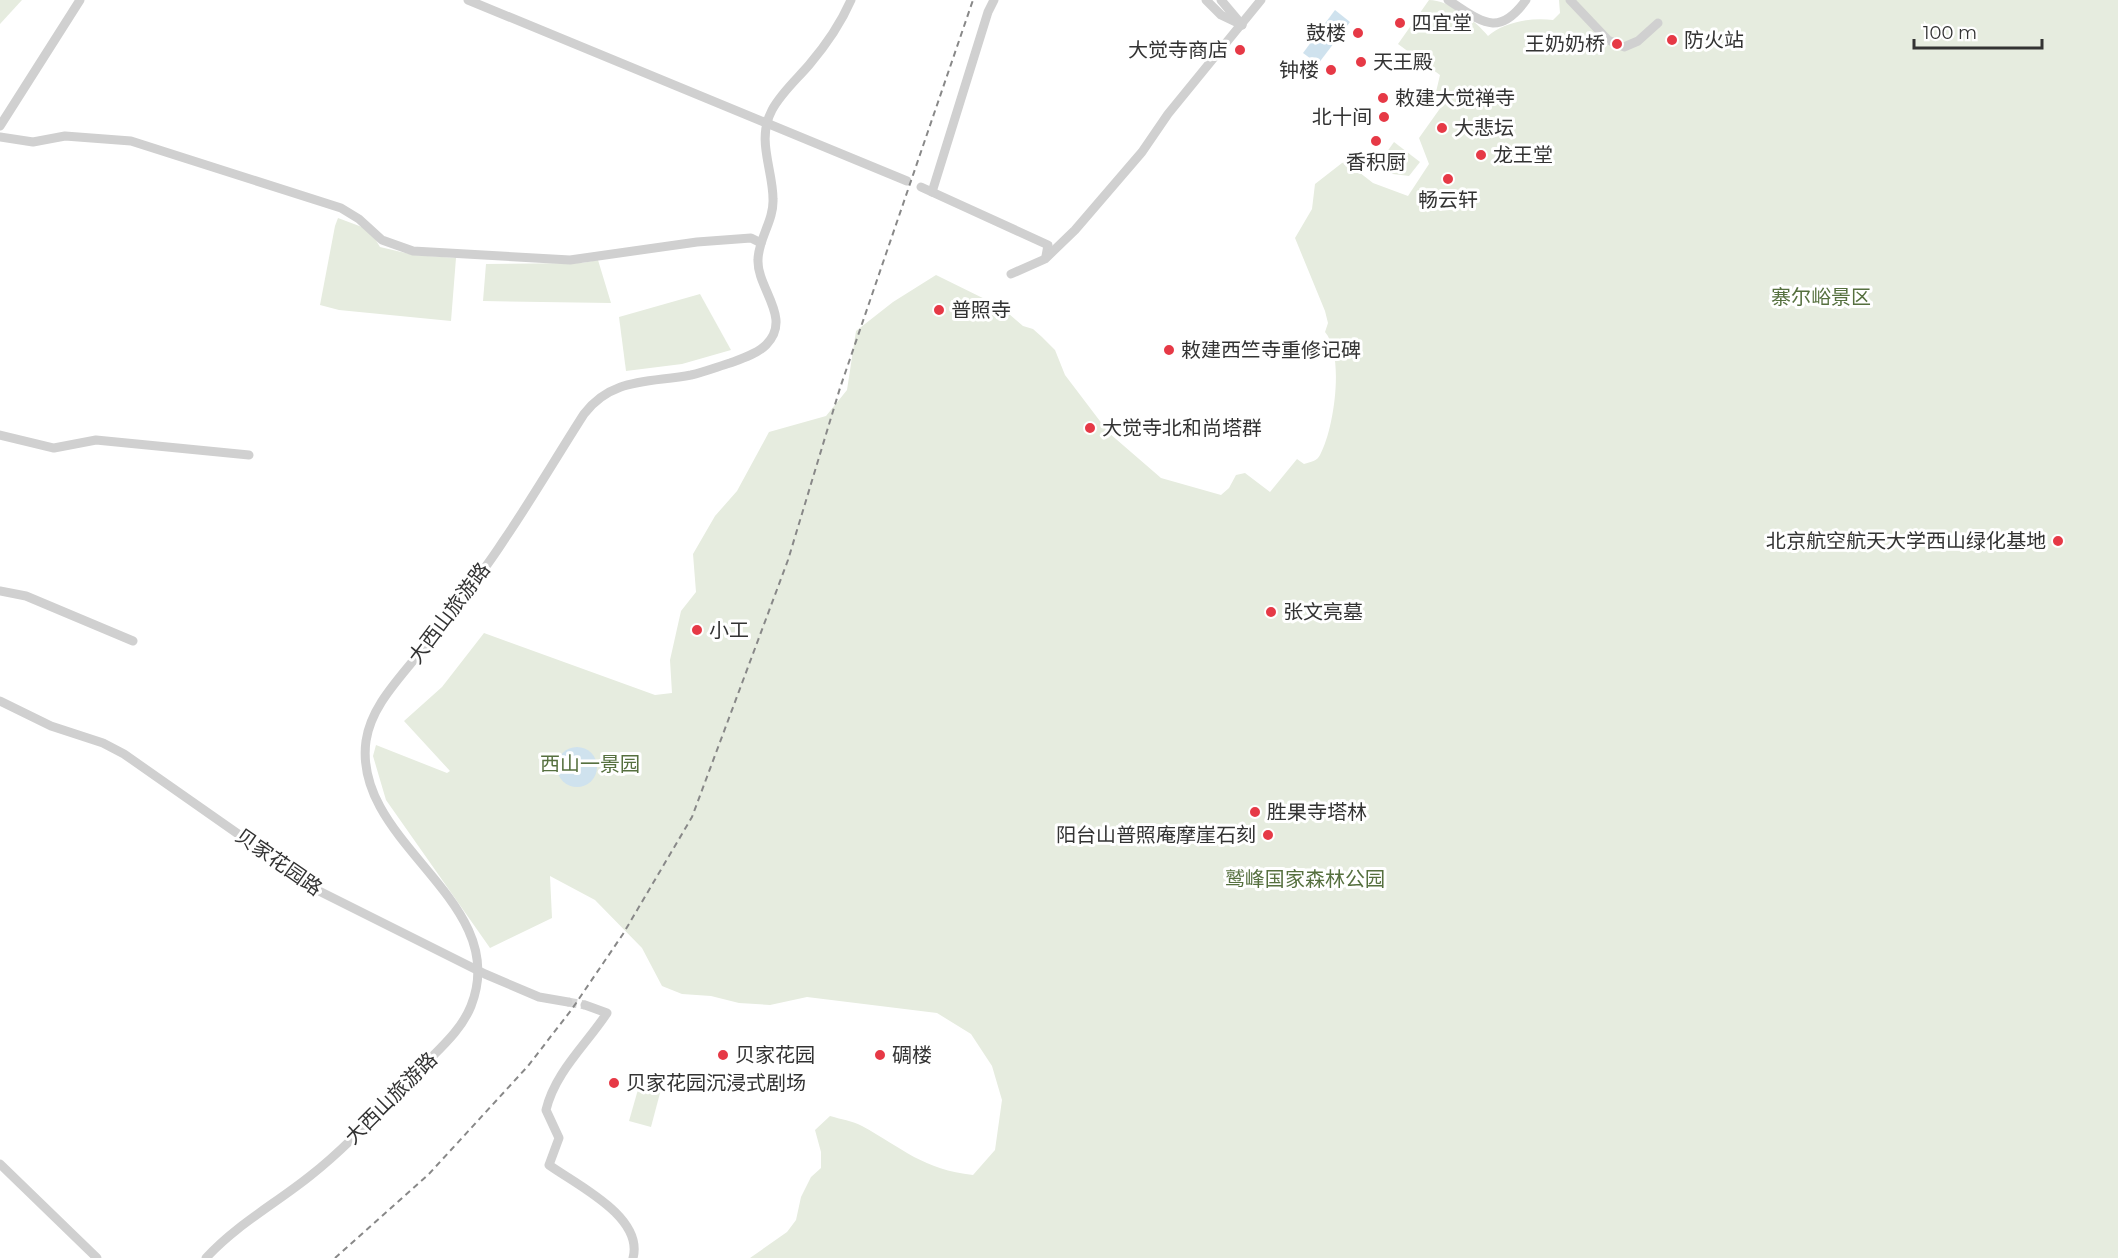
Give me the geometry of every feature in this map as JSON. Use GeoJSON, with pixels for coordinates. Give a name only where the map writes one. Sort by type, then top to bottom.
{"type":"FeatureCollection","features":[{"type":"Feature","properties":{"kind":"street"},"geometry":{"type":"LineString","coordinates":[[0,126],[80,0]]}},
{"type":"Feature","properties":{"kind":"street"},"geometry":{"type":"LineString","coordinates":[[468,0],[907,181]]}},
{"type":"Feature","properties":{"kind":"street","name":"大西山旅游路"},"geometry":{"type":"LineString","coordinates":[[206,1258],[244,1223],[313,1174],[364,1127],[447,1042],[467,1016],[476,990],[478,959],[467,927],[388,820],[373,794],[365,759],[366,739],[371,721],[393,686],[503,542],[584,414],[598,399],[614,388],[631,382],[692,375],[715,368],[755,352],[768,342],[774,333],[777,318],[759,269],[761,243],[771,219],[773,200],[765,151],[767,124],[772,110],[820,52],[851,0]]}},
{"type":"Feature","properties":{"kind":"street"},"geometry":{"type":"LineString","coordinates":[[932,192],[988,12],[994,0]]}},
{"type":"Feature","properties":{"kind":"street"},"geometry":{"type":"LineString","coordinates":[[1206,0],[1221,15],[1242,25]]}},
{"type":"Feature","properties":{"kind":"street"},"geometry":{"type":"LineString","coordinates":[[1221,0],[1242,25]]}},
{"type":"Feature","properties":{"kind":"street"},"geometry":{"type":"LineString","coordinates":[[1011,274],[1045,259],[1075,230],[1142,152],[1168,114],[1261,0]]}},
{"type":"Feature","properties":{"kind":"street"},"geometry":{"type":"LineString","coordinates":[[1448,0],[1486,24],[1502,24],[1514,16],[1526,0]]}},
{"type":"Feature","properties":{"kind":"street"},"geometry":{"type":"LineString","coordinates":[[1570,0],[1608,40],[1624,47],[1638,41],[1658,23]]}},
{"type":"Feature","properties":{"kind":"street"},"geometry":{"type":"LineString","coordinates":[[0,137],[33,142],[65,136],[131,141],[340,208],[359,219],[382,240],[413,250],[570,260],[697,242],[750,238],[761,243]]}},
{"type":"Feature","properties":{"kind":"street"},"geometry":{"type":"LineString","coordinates":[[921,187],[1048,245],[1049,250],[1045,259]]}},
{"type":"Feature","properties":{"kind":"street"},"geometry":{"type":"LineString","coordinates":[[0,435],[54,448],[96,440],[249,455]]}},
{"type":"Feature","properties":{"kind":"street"},"geometry":{"type":"LineString","coordinates":[[0,591],[26,596],[133,641]]}},
{"type":"Feature","properties":{"kind":"street","name":"贝家花园路"},"geometry":{"type":"LineString","coordinates":[[0,701],[51,726],[113,747],[251,843],[302,883],[533,995],[568,1002]]}},
{"type":"Feature","properties":{"kind":"street"},"geometry":{"type":"LineString","coordinates":[[585,1005],[607,1013],[560,1076],[551,1093],[546,1110],[560,1138],[549,1166],[623,1219],[634,1236],[633,1258]]}},
{"type":"Feature","properties":{"kind":"street"},"geometry":{"type":"LineString","coordinates":[[0,1164],[97,1258]]}},
{"type":"Feature","properties":{"kind":"green space"},"geometry":{"type":"Polygon","coordinates":[[[0,0],[22,0],[0,24],[0,0]]]}},
{"type":"Feature","properties":{"kind":"green space"},"geometry":{"type":"Polygon","coordinates":[[[1429,0],[1462,12],[1488,36],[1510,24],[1536,19],[1553,20],[1560,13],[1559,0],[2118,0],[2118,1258],[750,1258],[787,1232],[796,1220],[801,1197],[811,1177],[821,1168],[821,1152],[815,1130],[830,1116],[858,1124],[927,1163],[973,1175],[995,1150],[1002,1100],[992,1066],[971,1034],[937,1013],[807,997],[770,1005],[739,1003],[711,996],[682,994],[662,986],[642,948],[595,900],[550,876],[552,918],[490,948],[386,800],[373,756],[376,745],[447,773],[450,771],[404,721],[442,687],[484,633],[655,695],[672,693],[670,660],[681,611],[696,592],[693,554],[715,516],[737,491],[769,432],[826,416],[847,390],[856,331],[893,302],[936,275],[1001,307],[1023,326],[1033,329],[1042,337],[1055,350],[1065,375],[1109,433],[1161,478],[1221,495],[1229,488],[1236,475],[1245,473],[1270,492],[1297,459],[1304,464],[1317,459],[1330,428],[1333,411],[1335,357],[1325,332],[1328,323],[1325,311],[1295,238],[1312,209],[1315,184],[1342,163],[1346,162],[1373,183],[1408,196],[1429,164],[1419,138],[1446,100],[1436,92],[1440,75],[1398,44],[1429,0]]]}},
{"type":"Feature","properties":{"kind":"green space"},"geometry":{"type":"Polygon","coordinates":[[[1394,142],[1420,162],[1409,176],[1393,174],[1379,163],[1394,142]]]}},
{"type":"Feature","properties":{"kind":"green space"},"geometry":{"type":"Polygon","coordinates":[[[338,218],[370,230],[380,247],[414,255],[456,258],[451,321],[339,310],[320,305],[338,218]]]}},
{"type":"Feature","properties":{"kind":"green space"},"geometry":{"type":"Polygon","coordinates":[[[598,260],[611,303],[483,301],[486,264],[582,263],[598,260]]]}},
{"type":"Feature","properties":{"kind":"green space"},"geometry":{"type":"Polygon","coordinates":[[[700,294],[731,350],[682,364],[626,371],[619,317],[700,294]]]}},
{"type":"Feature","properties":{"kind":"green space"},"geometry":{"type":"Polygon","coordinates":[[[643,1072],[664,1078],[651,1127],[629,1121],[643,1072]]]}},
{"type":"Feature","properties":{"kind":"water"},"geometry":{"type":"Polygon","coordinates":[[[1335,10],[1350,22],[1318,64],[1303,53],[1335,10]]]}},
{"type":"Feature","properties":{"kind":"water"},"geometry":{"type":"Polygon","coordinates":[[[577,747],[591,753],[597,767],[591,781],[577,787],[563,781],[557,767],[563,753],[577,747]]]}},
{"type":"Feature","properties":{"kind":"pier"},"geometry":{"type":"Polygon","coordinates":[[[1323,26],[1338,38],[1333,45],[1318,33],[1323,26]]]}},
{"type":"Feature","properties":{"kind":"tunnel"},"geometry":{"type":"LineString","coordinates":[[568,1002],[585,1005]]}},
{"type":"Feature","properties":{"kind":"railway"},"geometry":{"type":"LineString","coordinates":[[335,1258],[428,1175],[528,1066],[572,1009],[623,934],[692,817],[788,560],[840,388],[973,0]]}},
{"type":"Feature","properties":{"kind":"place","name":"四宜堂"},"geometry":{"type":"Point","coordinates":[1400,23]}},
{"type":"Feature","properties":{"kind":"place","name":"鼓楼"},"geometry":{"type":"Point","coordinates":[1358,33]}},
{"type":"Feature","properties":{"kind":"place","name":"防火站"},"geometry":{"type":"Point","coordinates":[1672,40]}},
{"type":"Feature","properties":{"kind":"place","name":"王奶奶桥"},"geometry":{"type":"Point","coordinates":[1617,44]}},
{"type":"Feature","properties":{"kind":"place","name":"大觉寺商店"},"geometry":{"type":"Point","coordinates":[1240,50]}},
{"type":"Feature","properties":{"kind":"place","name":"天王殿"},"geometry":{"type":"Point","coordinates":[1361,62]}},
{"type":"Feature","properties":{"kind":"place","name":"钟楼"},"geometry":{"type":"Point","coordinates":[1331,70]}},
{"type":"Feature","properties":{"kind":"place","name":"敕建大觉禅寺"},"geometry":{"type":"Point","coordinates":[1383,98]}},
{"type":"Feature","properties":{"kind":"place","name":"北十间"},"geometry":{"type":"Point","coordinates":[1384,117]}},
{"type":"Feature","properties":{"kind":"place","name":"大悲坛"},"geometry":{"type":"Point","coordinates":[1442,128]}},
{"type":"Feature","properties":{"kind":"place","name":"香积厨"},"geometry":{"type":"Point","coordinates":[1376,141]}},
{"type":"Feature","properties":{"kind":"place","name":"龙王堂"},"geometry":{"type":"Point","coordinates":[1481,155]}},
{"type":"Feature","properties":{"kind":"place","name":"畅云轩"},"geometry":{"type":"Point","coordinates":[1448,179]}},
{"type":"Feature","properties":{"kind":"place","name":"普照寺"},"geometry":{"type":"Point","coordinates":[939,310]}},
{"type":"Feature","properties":{"kind":"place","name":"敕建西竺寺重修记碑"},"geometry":{"type":"Point","coordinates":[1169,350]}},
{"type":"Feature","properties":{"kind":"place","name":"大觉寺北和尚塔群"},"geometry":{"type":"Point","coordinates":[1090,428]}},
{"type":"Feature","properties":{"kind":"place","name":"北京航空航天大学西山绿化基地"},"geometry":{"type":"Point","coordinates":[2058,541]}},
{"type":"Feature","properties":{"kind":"place","name":"张文亮墓"},"geometry":{"type":"Point","coordinates":[1271,612]}},
{"type":"Feature","properties":{"kind":"place","name":"小工"},"geometry":{"type":"Point","coordinates":[697,630]}},
{"type":"Feature","properties":{"kind":"place","name":"胜果寺塔林"},"geometry":{"type":"Point","coordinates":[1255,812]}},
{"type":"Feature","properties":{"kind":"place","name":"阳台山普照庵摩崖石刻"},"geometry":{"type":"Point","coordinates":[1268,835]}},
{"type":"Feature","properties":{"kind":"place","name":"贝家花园"},"geometry":{"type":"Point","coordinates":[723,1055]}},
{"type":"Feature","properties":{"kind":"place","name":"碉楼"},"geometry":{"type":"Point","coordinates":[880,1055]}},
{"type":"Feature","properties":{"kind":"place","name":"贝家花园沉浸式剧场"},"geometry":{"type":"Point","coordinates":[614,1083]}},
{"type":"Feature","properties":{"kind":"park label","name":"寨尔峪景区"},"geometry":{"type":"Point","coordinates":[1821,297]}},
{"type":"Feature","properties":{"kind":"park label","name":"西山一景园"},"geometry":{"type":"Point","coordinates":[590,764]}},
{"type":"Feature","properties":{"kind":"park label","name":"鹫峰国家森林公园"},"geometry":{"type":"Point","coordinates":[1305,879]}}]}
